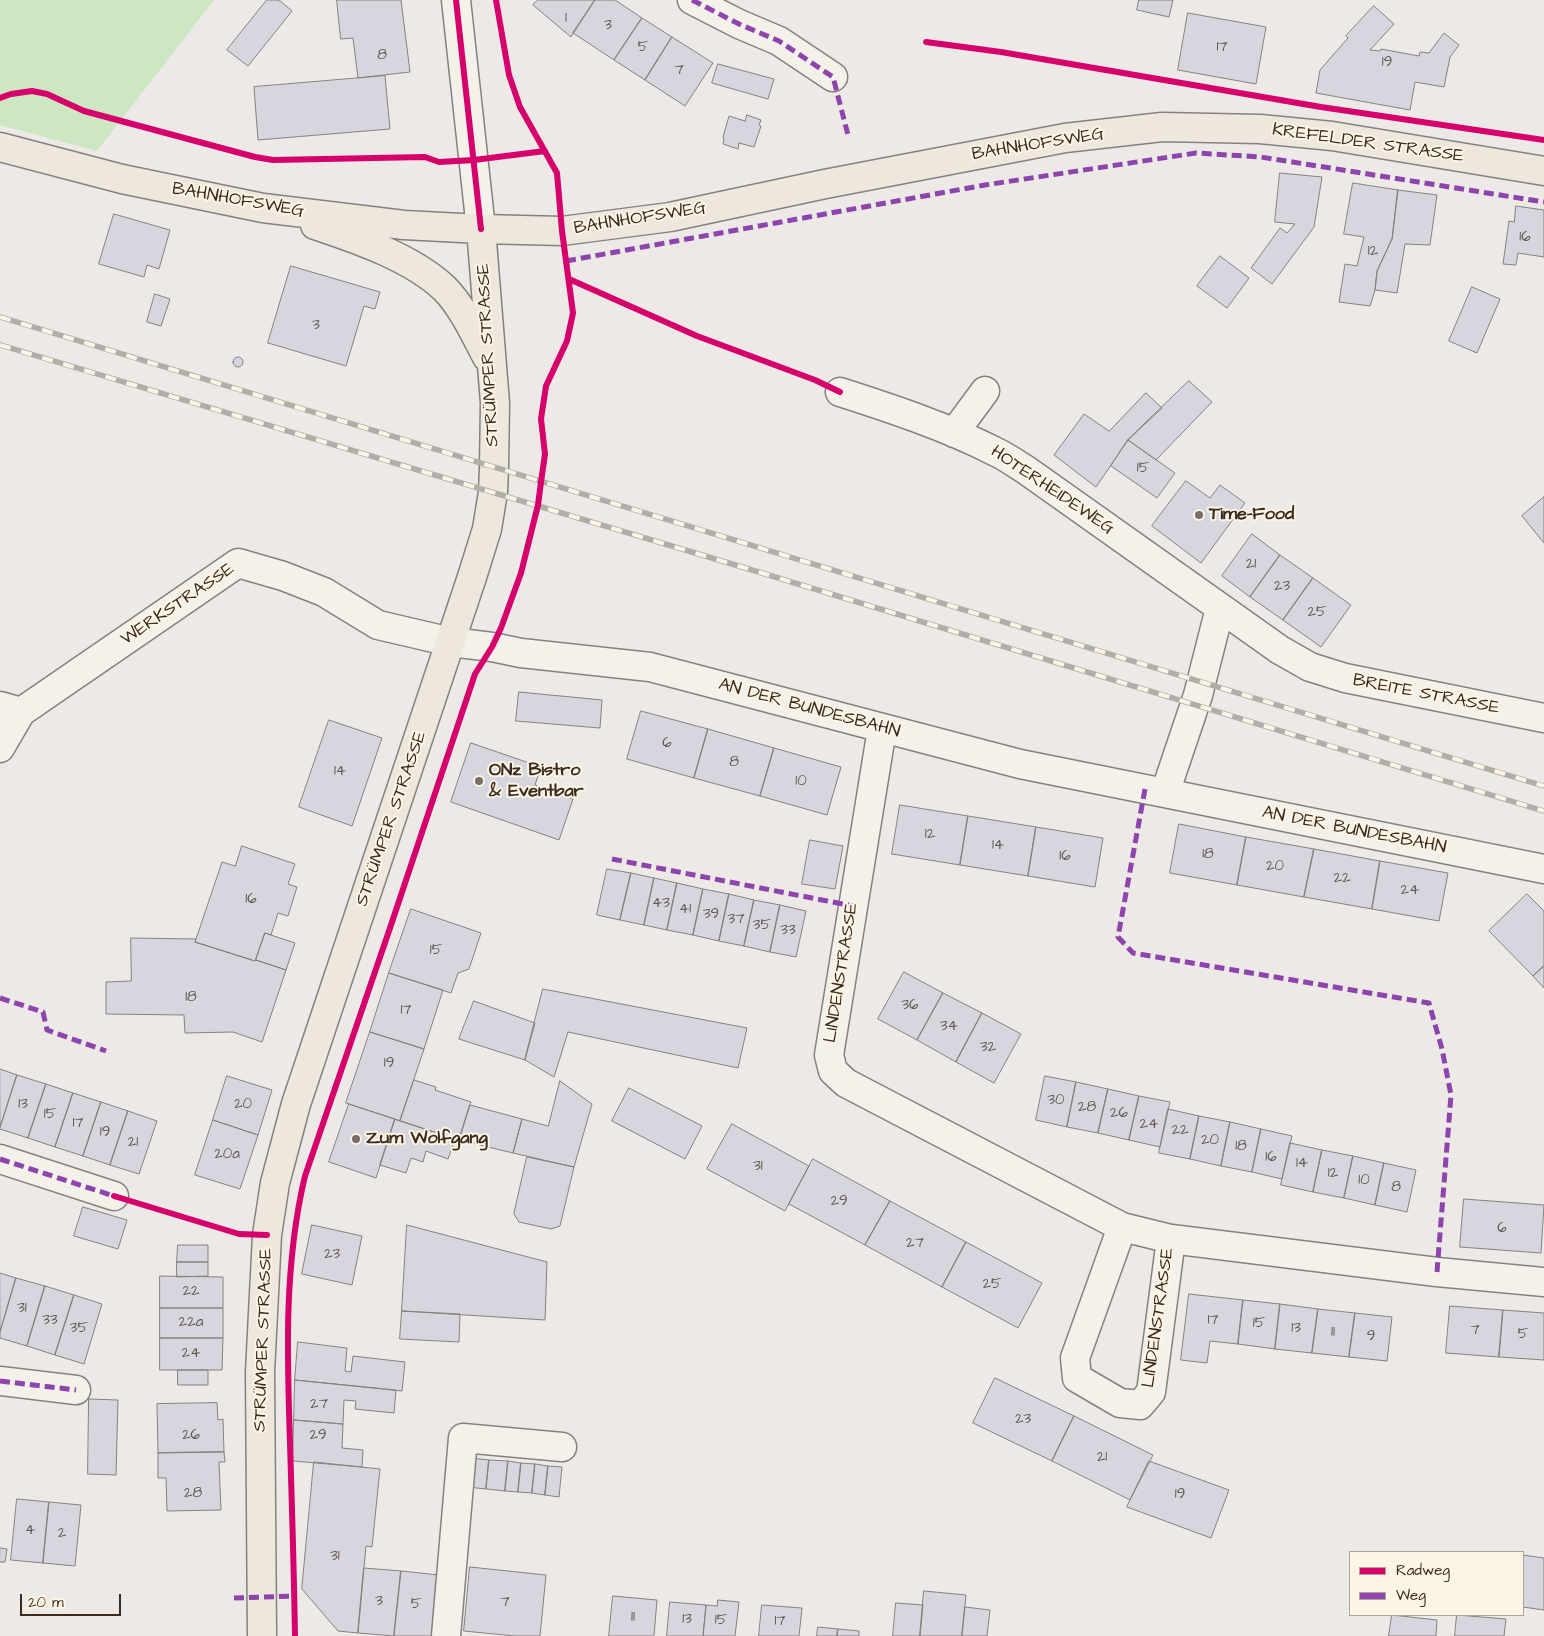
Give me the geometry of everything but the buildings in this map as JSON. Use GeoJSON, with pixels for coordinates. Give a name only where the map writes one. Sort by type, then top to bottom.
{"type":"FeatureCollection","features":[{"type":"Feature","properties":{"kind":"main road","name":"BAHNHOFSWEG"},"geometry":{"type":"LineString","coordinates":[[0,147],[122,179],[263,208],[404,225],[482,230],[562,230],[670,217],[825,184],[1065,138],[1162,127]]}},
{"type":"Feature","properties":{"kind":"main road","name":"KREFELDER STRASSE"},"geometry":{"type":"LineString","coordinates":[[1162,127],[1260,129],[1332,136],[1544,172]]}},
{"type":"Feature","properties":{"kind":"main road"},"geometry":{"type":"LineString","coordinates":[[263,208],[339,233],[409,262],[445,289],[467,320],[492,366]]}},
{"type":"Feature","properties":{"kind":"main road","name":"STRÜMPER STRASSE"},"geometry":{"type":"LineString","coordinates":[[262,1636],[260,1372],[267,1235],[275,1183],[296,1104],[487,529],[493,492],[496,404],[482,230]]}},
{"type":"Feature","properties":{"kind":"street","name":"STRÜMPER STRASSE"},"geometry":{"type":"LineString","coordinates":[[456,0],[482,230]]}},
{"type":"Feature","properties":{"kind":"street"},"geometry":{"type":"LineString","coordinates":[[692,0],[778,41],[833,77]]}},
{"type":"Feature","properties":{"kind":"street"},"geometry":{"type":"LineString","coordinates":[[954,433],[985,391]]}},
{"type":"Feature","properties":{"kind":"street","name":"HOTERHEIDEWEG"},"geometry":{"type":"LineString","coordinates":[[840,392],[889,408],[997,452],[1026,470],[1280,650],[1310,667]]}},
{"type":"Feature","properties":{"kind":"street","name":"WERKSTRASSE"},"geometry":{"type":"LineString","coordinates":[[11,709],[238,563],[284,576],[324,592],[378,625],[451,642]]}},
{"type":"Feature","properties":{"kind":"street"},"geometry":{"type":"LineString","coordinates":[[1165,793],[1198,695],[1220,608]]}},
{"type":"Feature","properties":{"kind":"street","name":"AN DER BUNDESBAHN"},"geometry":{"type":"LineString","coordinates":[[451,642],[521,653],[650,667],[1020,764],[1544,869]]}},
{"type":"Feature","properties":{"kind":"street","name":"BREITE STRASSE"},"geometry":{"type":"LineString","coordinates":[[1310,667],[1345,678],[1544,718]]}},
{"type":"Feature","properties":{"kind":"street"},"geometry":{"type":"LineString","coordinates":[[0,748],[11,709]]}},
{"type":"Feature","properties":{"kind":"street","name":"LINDENSTRASSE"},"geometry":{"type":"LineString","coordinates":[[882,728],[829,1055],[833,1071],[846,1083],[1122,1227],[1171,1239],[1427,1271],[1544,1282]]}},
{"type":"Feature","properties":{"kind":"street"},"geometry":{"type":"LineString","coordinates":[[0,1160],[114,1196]]}},
{"type":"Feature","properties":{"kind":"street","name":"LINDENSTRASSE"},"geometry":{"type":"LineString","coordinates":[[1122,1227],[1074,1358],[1077,1378],[1120,1403],[1140,1405],[1151,1392],[1171,1239]]}},
{"type":"Feature","properties":{"kind":"street"},"geometry":{"type":"LineString","coordinates":[[0,1381],[76,1390]]}},
{"type":"Feature","properties":{"kind":"street"},"geometry":{"type":"LineString","coordinates":[[446,1636],[463,1438],[562,1447]]}},
{"type":"Feature","properties":{"kind":"green space"},"geometry":{"type":"Polygon","coordinates":[[[0,0],[214,0],[97,151],[0,125],[0,0]]]}},
{"type":"Feature","properties":{"kind":"railway"},"geometry":{"type":"LineString","coordinates":[[0,317],[1544,786]]}},
{"type":"Feature","properties":{"kind":"railway"},"geometry":{"type":"LineString","coordinates":[[0,345],[762,573],[1544,811]]}},
{"type":"Feature","properties":{"kind":"marked path"},"geometry":{"type":"LineString","coordinates":[[692,0],[739,24],[779,41],[833,77],[848,135]]}},
{"type":"Feature","properties":{"kind":"marked path"},"geometry":{"type":"LineString","coordinates":[[566,261],[985,185],[1196,153],[1261,157],[1544,202]]}},
{"type":"Feature","properties":{"kind":"marked path"},"geometry":{"type":"LineString","coordinates":[[1145,789],[1118,937],[1133,953],[1429,1003],[1442,1049],[1451,1095],[1437,1272]]}},
{"type":"Feature","properties":{"kind":"marked path"},"geometry":{"type":"LineString","coordinates":[[612,859],[853,906]]}},
{"type":"Feature","properties":{"kind":"marked path"},"geometry":{"type":"LineString","coordinates":[[0,998],[43,1012],[47,1030],[106,1051]]}},
{"type":"Feature","properties":{"kind":"marked path"},"geometry":{"type":"LineString","coordinates":[[0,1159],[117,1197]]}},
{"type":"Feature","properties":{"kind":"marked path"},"geometry":{"type":"LineString","coordinates":[[0,1381],[76,1390]]}},
{"type":"Feature","properties":{"kind":"marked path"},"geometry":{"type":"LineString","coordinates":[[234,1598],[294,1596]]}},
{"type":"Feature","properties":{"kind":"cycle path"},"geometry":{"type":"LineString","coordinates":[[456,0],[481,229]]}},
{"type":"Feature","properties":{"kind":"cycle path"},"geometry":{"type":"LineString","coordinates":[[295,1636],[288,1309],[293,1242],[298,1209],[305,1176],[475,674],[492,647],[501,628],[521,573],[538,505],[545,454],[541,419],[546,386],[567,341],[573,313],[562,231],[557,173],[520,107],[509,75],[496,0]]}},
{"type":"Feature","properties":{"kind":"cycle path"},"geometry":{"type":"LineString","coordinates":[[926,42],[1001,52],[1321,107],[1544,140]]}},
{"type":"Feature","properties":{"kind":"cycle path"},"geometry":{"type":"LineString","coordinates":[[0,98],[11,94],[32,91],[47,94],[84,111],[255,157],[273,160],[425,157],[439,162],[474,160],[545,151]]}},
{"type":"Feature","properties":{"kind":"cycle path"},"geometry":{"type":"LineString","coordinates":[[569,279],[697,336],[815,380],[840,392]]}},
{"type":"Feature","properties":{"kind":"cycle path"},"geometry":{"type":"LineString","coordinates":[[114,1196],[239,1234],[267,1235]]}},
{"type":"Feature","properties":{"kind":"place","name":"Time-Food"},"geometry":{"type":"Point","coordinates":[1199,515]}},
{"type":"Feature","properties":{"kind":"place","name":"ONz Bistro & Eventbar"},"geometry":{"type":"Point","coordinates":[479,781]}},
{"type":"Feature","properties":{"kind":"place","name":"Zum Wolfgang"},"geometry":{"type":"Point","coordinates":[356,1139]}}]}
